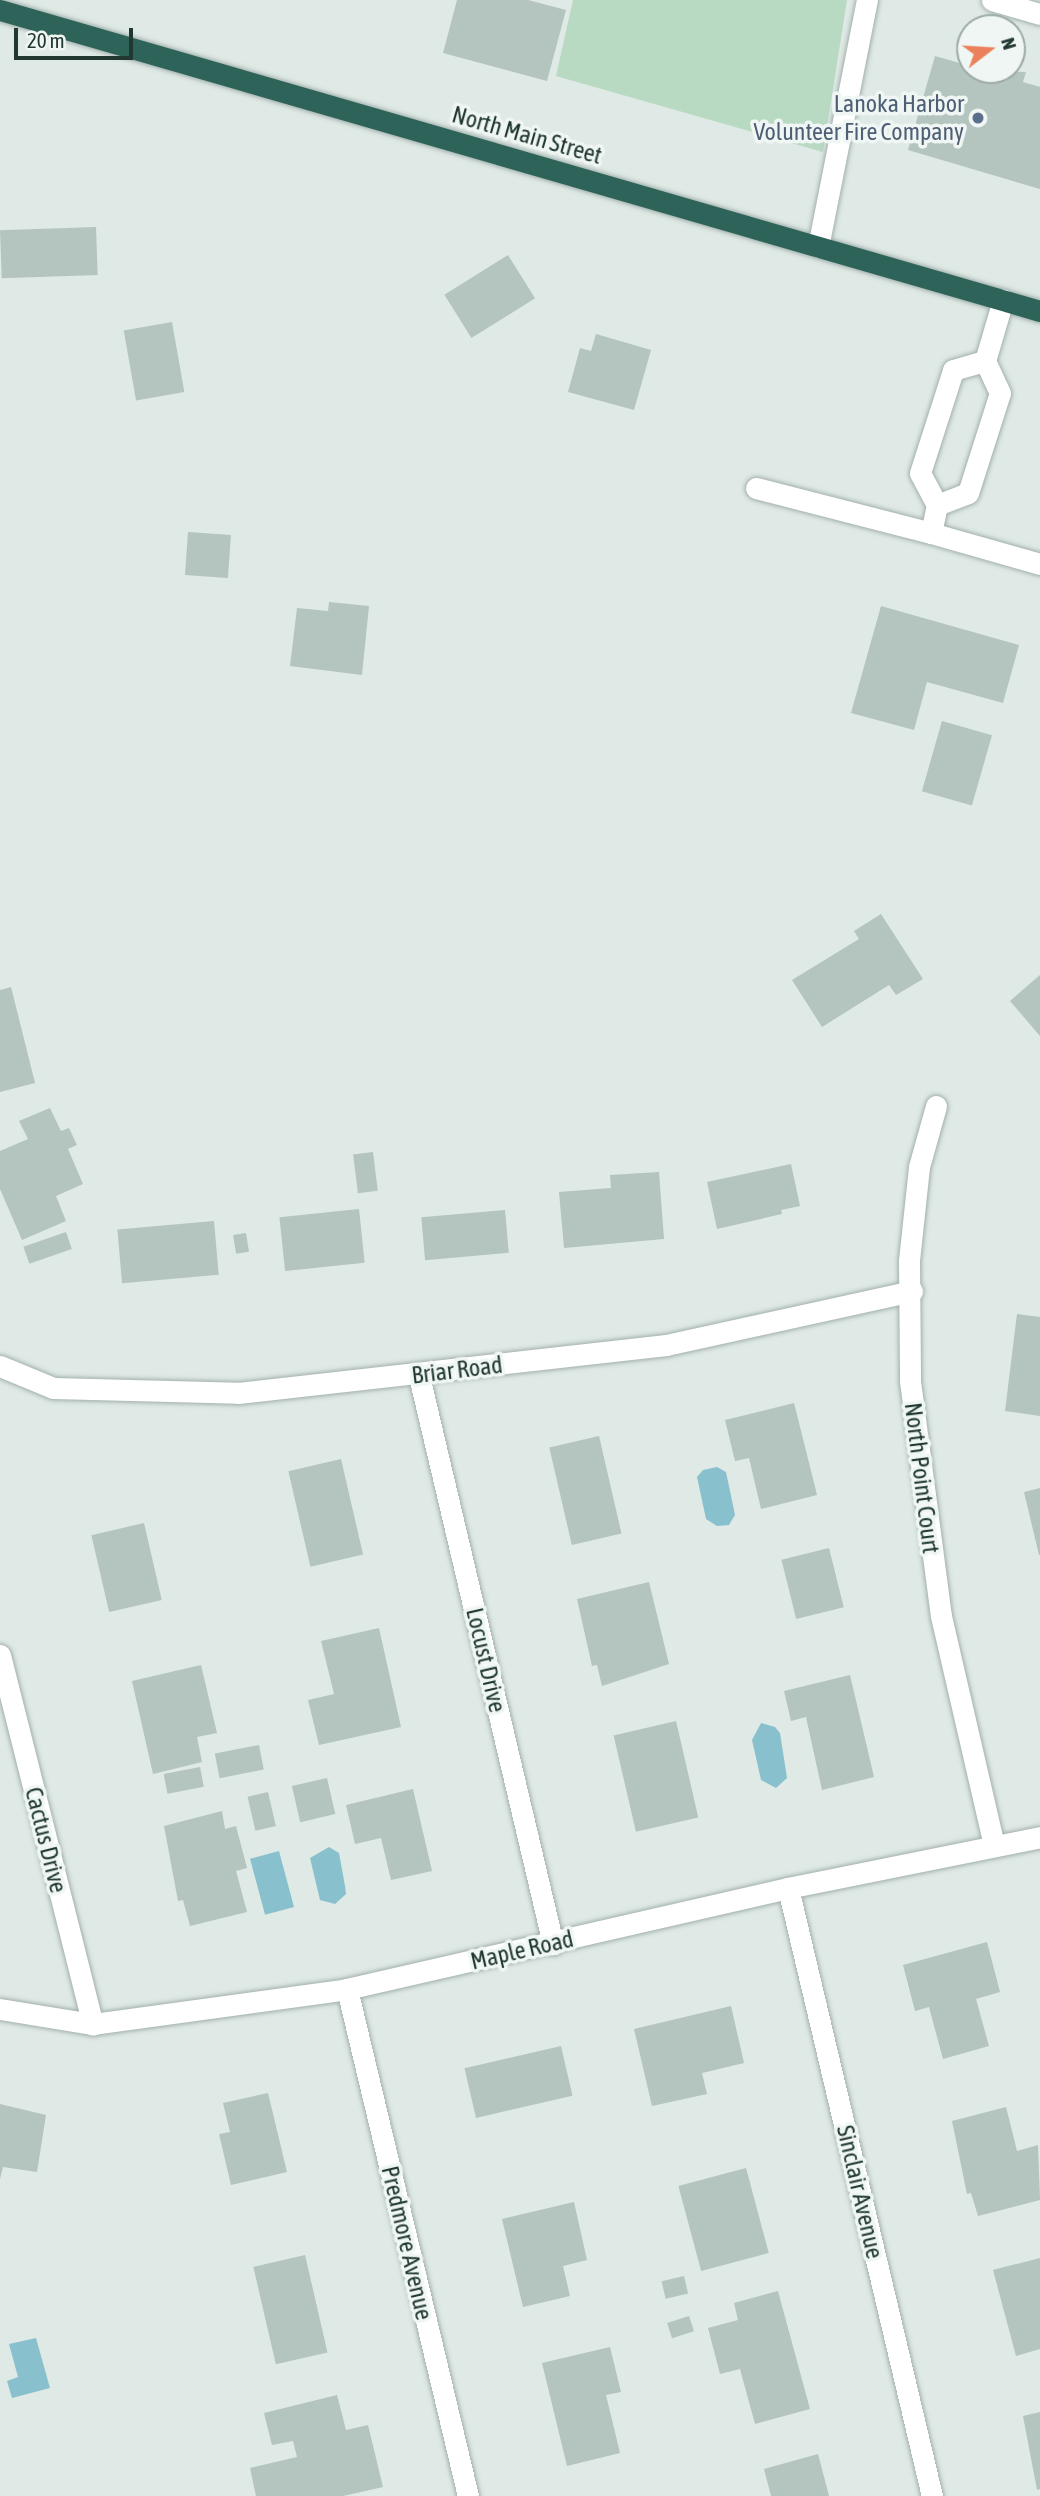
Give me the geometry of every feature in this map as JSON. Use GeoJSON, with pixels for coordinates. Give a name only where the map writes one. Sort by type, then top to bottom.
{"type":"FeatureCollection","features":[{"type":"Feature","properties":{"kind":"highway","name":"North Main Street"},"geometry":{"type":"LineString","coordinates":[[0,10],[1040,311]]}},
{"type":"Feature","properties":{"kind":"street"},"geometry":{"type":"LineString","coordinates":[[818,247],[867,0]]}},
{"type":"Feature","properties":{"kind":"street"},"geometry":{"type":"LineString","coordinates":[[992,0],[1040,14]]}},
{"type":"Feature","properties":{"kind":"street"},"geometry":{"type":"LineString","coordinates":[[937,505],[968,493],[1000,393],[985,361],[1003,300]]}},
{"type":"Feature","properties":{"kind":"street"},"geometry":{"type":"LineString","coordinates":[[932,533],[937,505],[920,473],[953,370],[985,361]]}},
{"type":"Feature","properties":{"kind":"street"},"geometry":{"type":"LineString","coordinates":[[756,488],[1040,564]]}},
{"type":"Feature","properties":{"kind":"street","name":"North Point Court"},"geometry":{"type":"LineString","coordinates":[[936,1106],[919,1167],[909,1261],[912,1291],[909,1381],[941,1616],[994,1846]]}},
{"type":"Feature","properties":{"kind":"street","name":"Briar Road"},"geometry":{"type":"LineString","coordinates":[[0,1366],[54,1388],[238,1393],[419,1376],[666,1345],[912,1291]]}},
{"type":"Feature","properties":{"kind":"street","name":"Locust Drive"},"geometry":{"type":"LineString","coordinates":[[419,1376],[553,1944]]}},
{"type":"Feature","properties":{"kind":"street","name":"Cactus Drive"},"geometry":{"type":"LineString","coordinates":[[0,1655],[93,2024]]}},
{"type":"Feature","properties":{"kind":"street","name":"Maple Road"},"geometry":{"type":"LineString","coordinates":[[0,2008],[93,2024],[347,1989],[553,1944],[788,1888],[1040,1837]]}},
{"type":"Feature","properties":{"kind":"street","name":"Sinclair Avenue"},"geometry":{"type":"LineString","coordinates":[[788,1888],[932,2496]]}},
{"type":"Feature","properties":{"kind":"street","name":"Predmore Avenue"},"geometry":{"type":"LineString","coordinates":[[347,1989],[468,2496]]}},
{"type":"Feature","properties":{"kind":"green space"},"geometry":{"type":"Polygon","coordinates":[[[573,0],[847,0],[823,152],[556,76],[573,0]]]}},
{"type":"Feature","properties":{"kind":"water"},"geometry":{"type":"Polygon","coordinates":[[[717,1467],[726,1472],[735,1515],[729,1525],[717,1526],[706,1519],[697,1477],[703,1470],[717,1467]]]}},
{"type":"Feature","properties":{"kind":"water"},"geometry":{"type":"Polygon","coordinates":[[[761,1723],[775,1727],[780,1733],[787,1778],[776,1788],[761,1780],[752,1740],[761,1723]]]}},
{"type":"Feature","properties":{"kind":"water"},"geometry":{"type":"Polygon","coordinates":[[[329,1847],[339,1853],[346,1894],[335,1904],[320,1900],[310,1858],[329,1847]]]}},
{"type":"Feature","properties":{"kind":"water"},"geometry":{"type":"Polygon","coordinates":[[[279,1851],[294,1907],[265,1915],[250,1859],[279,1851]]]}},
{"type":"Feature","properties":{"kind":"water"},"geometry":{"type":"Polygon","coordinates":[[[36,2338],[50,2388],[12,2398],[7,2381],[18,2377],[9,2344],[36,2338]]]}},
{"type":"Feature","properties":{"kind":"building"},"geometry":{"type":"Polygon","coordinates":[[[457,0],[528,0],[566,10],[547,81],[443,53],[457,0]]]}},
{"type":"Feature","properties":{"kind":"building","name":"Lanoka Harbor Volunteer Fire Company"},"geometry":{"type":"Polygon","coordinates":[[[935,56],[956,62],[956,84],[1026,83],[1040,87],[1040,189],[908,150],[935,56]]]}},
{"type":"Feature","properties":{"kind":"building"},"geometry":{"type":"Polygon","coordinates":[[[96,227],[98,275],[2,278],[0,230],[96,227]]]}},
{"type":"Feature","properties":{"kind":"building"},"geometry":{"type":"Polygon","coordinates":[[[508,255],[535,298],[471,338],[444,295],[508,255]]]}},
{"type":"Feature","properties":{"kind":"building"},"geometry":{"type":"Polygon","coordinates":[[[172,322],[184,392],[136,400],[124,331],[172,322]]]}},
{"type":"Feature","properties":{"kind":"building"},"geometry":{"type":"Polygon","coordinates":[[[596,334],[651,350],[634,410],[568,392],[580,348],[591,351],[596,334]]]}},
{"type":"Feature","properties":{"kind":"building"},"geometry":{"type":"Polygon","coordinates":[[[188,532],[231,535],[228,578],[185,575],[188,532]]]}},
{"type":"Feature","properties":{"kind":"building"},"geometry":{"type":"Polygon","coordinates":[[[329,602],[369,606],[362,675],[290,666],[297,608],[328,611],[329,602]]]}},
{"type":"Feature","properties":{"kind":"building"},"geometry":{"type":"Polygon","coordinates":[[[881,606],[1019,645],[1003,703],[927,682],[914,730],[851,713],[881,606]]]}},
{"type":"Feature","properties":{"kind":"building"},"geometry":{"type":"Polygon","coordinates":[[[942,721],[992,735],[972,806],[922,791],[942,721]]]}},
{"type":"Feature","properties":{"kind":"building"},"geometry":{"type":"Polygon","coordinates":[[[881,914],[923,979],[896,995],[889,985],[822,1027],[792,980],[859,939],[854,931],[881,914]]]}},
{"type":"Feature","properties":{"kind":"building"},"geometry":{"type":"Polygon","coordinates":[[[1040,975],[1040,1036],[1010,1001],[1040,975]]]}},
{"type":"Feature","properties":{"kind":"building"},"geometry":{"type":"Polygon","coordinates":[[[11,987],[35,1083],[0,1092],[0,990],[11,987]]]}},
{"type":"Feature","properties":{"kind":"building"},"geometry":{"type":"Polygon","coordinates":[[[50,1108],[61,1131],[69,1128],[77,1145],[68,1149],[83,1184],[56,1196],[66,1221],[22,1240],[0,1189],[0,1151],[28,1139],[19,1121],[50,1108]]]}},
{"type":"Feature","properties":{"kind":"building"},"geometry":{"type":"Polygon","coordinates":[[[373,1152],[378,1191],[358,1193],[353,1154],[373,1152]]]}},
{"type":"Feature","properties":{"kind":"building"},"geometry":{"type":"Polygon","coordinates":[[[791,1164],[800,1206],[781,1210],[782,1214],[717,1229],[707,1182],[791,1164]]]}},
{"type":"Feature","properties":{"kind":"building"},"geometry":{"type":"Polygon","coordinates":[[[659,1172],[664,1239],[564,1248],[559,1192],[611,1188],[610,1175],[659,1172]]]}},
{"type":"Feature","properties":{"kind":"building"},"geometry":{"type":"Polygon","coordinates":[[[359,1209],[365,1263],[285,1271],[279,1217],[359,1209]]]}},
{"type":"Feature","properties":{"kind":"building"},"geometry":{"type":"Polygon","coordinates":[[[505,1210],[509,1253],[425,1260],[421,1217],[505,1210]]]}},
{"type":"Feature","properties":{"kind":"building"},"geometry":{"type":"Polygon","coordinates":[[[214,1221],[219,1275],[122,1283],[117,1229],[214,1221]]]}},
{"type":"Feature","properties":{"kind":"building"},"geometry":{"type":"Polygon","coordinates":[[[66,1232],[72,1249],[29,1264],[23,1247],[66,1232]]]}},
{"type":"Feature","properties":{"kind":"building"},"geometry":{"type":"Polygon","coordinates":[[[246,1233],[249,1252],[236,1254],[233,1235],[246,1233]]]}},
{"type":"Feature","properties":{"kind":"building"},"geometry":{"type":"Polygon","coordinates":[[[1017,1314],[1040,1317],[1040,1416],[1005,1411],[1017,1314]]]}},
{"type":"Feature","properties":{"kind":"building"},"geometry":{"type":"Polygon","coordinates":[[[794,1403],[817,1495],[761,1509],[749,1458],[735,1461],[725,1420],[794,1403]]]}},
{"type":"Feature","properties":{"kind":"building"},"geometry":{"type":"Polygon","coordinates":[[[599,1436],[621,1533],[572,1545],[549,1447],[599,1436]]]}},
{"type":"Feature","properties":{"kind":"building"},"geometry":{"type":"Polygon","coordinates":[[[341,1459],[363,1554],[310,1567],[288,1471],[341,1459]]]}},
{"type":"Feature","properties":{"kind":"building"},"geometry":{"type":"Polygon","coordinates":[[[1040,1488],[1040,1555],[1039,1555],[1024,1492],[1040,1488]]]}},
{"type":"Feature","properties":{"kind":"building"},"geometry":{"type":"Polygon","coordinates":[[[144,1523],[162,1600],[109,1612],[91,1535],[144,1523]]]}},
{"type":"Feature","properties":{"kind":"building"},"geometry":{"type":"Polygon","coordinates":[[[829,1548],[844,1607],[796,1619],[781,1560],[829,1548]]]}},
{"type":"Feature","properties":{"kind":"building"},"geometry":{"type":"Polygon","coordinates":[[[649,1582],[669,1664],[602,1686],[597,1665],[592,1666],[577,1599],[649,1582]]]}},
{"type":"Feature","properties":{"kind":"building"},"geometry":{"type":"Polygon","coordinates":[[[379,1628],[401,1727],[319,1745],[308,1700],[334,1694],[321,1641],[379,1628]]]}},
{"type":"Feature","properties":{"kind":"building"},"geometry":{"type":"Polygon","coordinates":[[[201,1665],[217,1733],[197,1737],[202,1762],[153,1774],[132,1681],[201,1665]]]}},
{"type":"Feature","properties":{"kind":"building"},"geometry":{"type":"Polygon","coordinates":[[[850,1675],[874,1777],[822,1790],[806,1717],[791,1721],[784,1691],[850,1675]]]}},
{"type":"Feature","properties":{"kind":"building"},"geometry":{"type":"Polygon","coordinates":[[[676,1721],[698,1817],[636,1832],[614,1735],[676,1721]]]}},
{"type":"Feature","properties":{"kind":"building"},"geometry":{"type":"Polygon","coordinates":[[[259,1745],[264,1770],[220,1778],[215,1754],[259,1745]]]}},
{"type":"Feature","properties":{"kind":"building"},"geometry":{"type":"Polygon","coordinates":[[[200,1767],[204,1787],[167,1794],[164,1774],[200,1767]]]}},
{"type":"Feature","properties":{"kind":"building"},"geometry":{"type":"Polygon","coordinates":[[[327,1778],[335,1814],[300,1822],[292,1786],[327,1778]]]}},
{"type":"Feature","properties":{"kind":"building"},"geometry":{"type":"Polygon","coordinates":[[[413,1789],[432,1871],[391,1880],[381,1838],[355,1844],[346,1805],[413,1789]]]}},
{"type":"Feature","properties":{"kind":"building"},"geometry":{"type":"Polygon","coordinates":[[[268,1792],[276,1826],[255,1831],[248,1797],[268,1792]]]}},
{"type":"Feature","properties":{"kind":"building"},"geometry":{"type":"Polygon","coordinates":[[[222,1811],[225,1829],[236,1826],[247,1868],[236,1871],[247,1912],[190,1926],[183,1900],[178,1901],[164,1826],[222,1811]]]}},
{"type":"Feature","properties":{"kind":"building"},"geometry":{"type":"Polygon","coordinates":[[[987,1942],[1000,1992],[976,1999],[989,2046],[943,2059],[929,2007],[915,2011],[903,1965],[987,1942]]]}},
{"type":"Feature","properties":{"kind":"building"},"geometry":{"type":"Polygon","coordinates":[[[731,2006],[744,2063],[702,2073],[707,2094],[652,2106],[634,2029],[731,2006]]]}},
{"type":"Feature","properties":{"kind":"building"},"geometry":{"type":"Polygon","coordinates":[[[561,2046],[572,2096],[476,2118],[465,2068],[561,2046]]]}},
{"type":"Feature","properties":{"kind":"building"},"geometry":{"type":"Polygon","coordinates":[[[268,2093],[287,2172],[231,2185],[219,2134],[230,2132],[223,2103],[268,2093]]]}},
{"type":"Feature","properties":{"kind":"building"},"geometry":{"type":"Polygon","coordinates":[[[0,2104],[46,2115],[37,2172],[3,2167],[0,2179],[0,2104]]]}},
{"type":"Feature","properties":{"kind":"building"},"geometry":{"type":"Polygon","coordinates":[[[1006,2107],[1017,2151],[1038,2145],[1040,2200],[978,2216],[971,2193],[967,2194],[952,2121],[1006,2107]]]}},
{"type":"Feature","properties":{"kind":"building"},"geometry":{"type":"Polygon","coordinates":[[[746,2168],[769,2253],[701,2271],[678,2186],[746,2168]]]}},
{"type":"Feature","properties":{"kind":"building"},"geometry":{"type":"Polygon","coordinates":[[[574,2202],[587,2260],[563,2266],[570,2296],[523,2307],[502,2219],[574,2202]]]}},
{"type":"Feature","properties":{"kind":"building"},"geometry":{"type":"Polygon","coordinates":[[[305,2255],[327,2352],[276,2364],[253,2267],[305,2255]]]}},
{"type":"Feature","properties":{"kind":"building"},"geometry":{"type":"Polygon","coordinates":[[[1040,2258],[1040,2349],[1016,2356],[993,2270],[1040,2258]]]}},
{"type":"Feature","properties":{"kind":"building"},"geometry":{"type":"Polygon","coordinates":[[[684,2276],[688,2294],[666,2299],[662,2281],[684,2276]]]}},
{"type":"Feature","properties":{"kind":"building"},"geometry":{"type":"Polygon","coordinates":[[[778,2291],[810,2409],[755,2424],[740,2369],[720,2374],[708,2328],[738,2320],[734,2303],[778,2291]]]}},
{"type":"Feature","properties":{"kind":"building"},"geometry":{"type":"Polygon","coordinates":[[[689,2316],[694,2331],[672,2338],[667,2323],[689,2316]]]}},
{"type":"Feature","properties":{"kind":"building"},"geometry":{"type":"Polygon","coordinates":[[[610,2347],[621,2392],[606,2395],[620,2453],[567,2466],[542,2363],[610,2347]]]}},
{"type":"Feature","properties":{"kind":"building"},"geometry":{"type":"Polygon","coordinates":[[[337,2395],[346,2430],[368,2425],[383,2487],[343,2496],[256,2496],[250,2468],[297,2457],[293,2441],[272,2445],[264,2413],[337,2395]]]}},
{"type":"Feature","properties":{"kind":"building"},"geometry":{"type":"Polygon","coordinates":[[[1040,2412],[1040,2489],[1037,2490],[1023,2416],[1040,2412]]]}},
{"type":"Feature","properties":{"kind":"building"},"geometry":{"type":"Polygon","coordinates":[[[818,2454],[829,2496],[771,2496],[764,2469],[818,2454]]]}},
{"type":"Feature","properties":{"kind":"place","name":"Lanoka Harbor Volunteer Fire Company"},"geometry":{"type":"Point","coordinates":[978,118]}}]}
